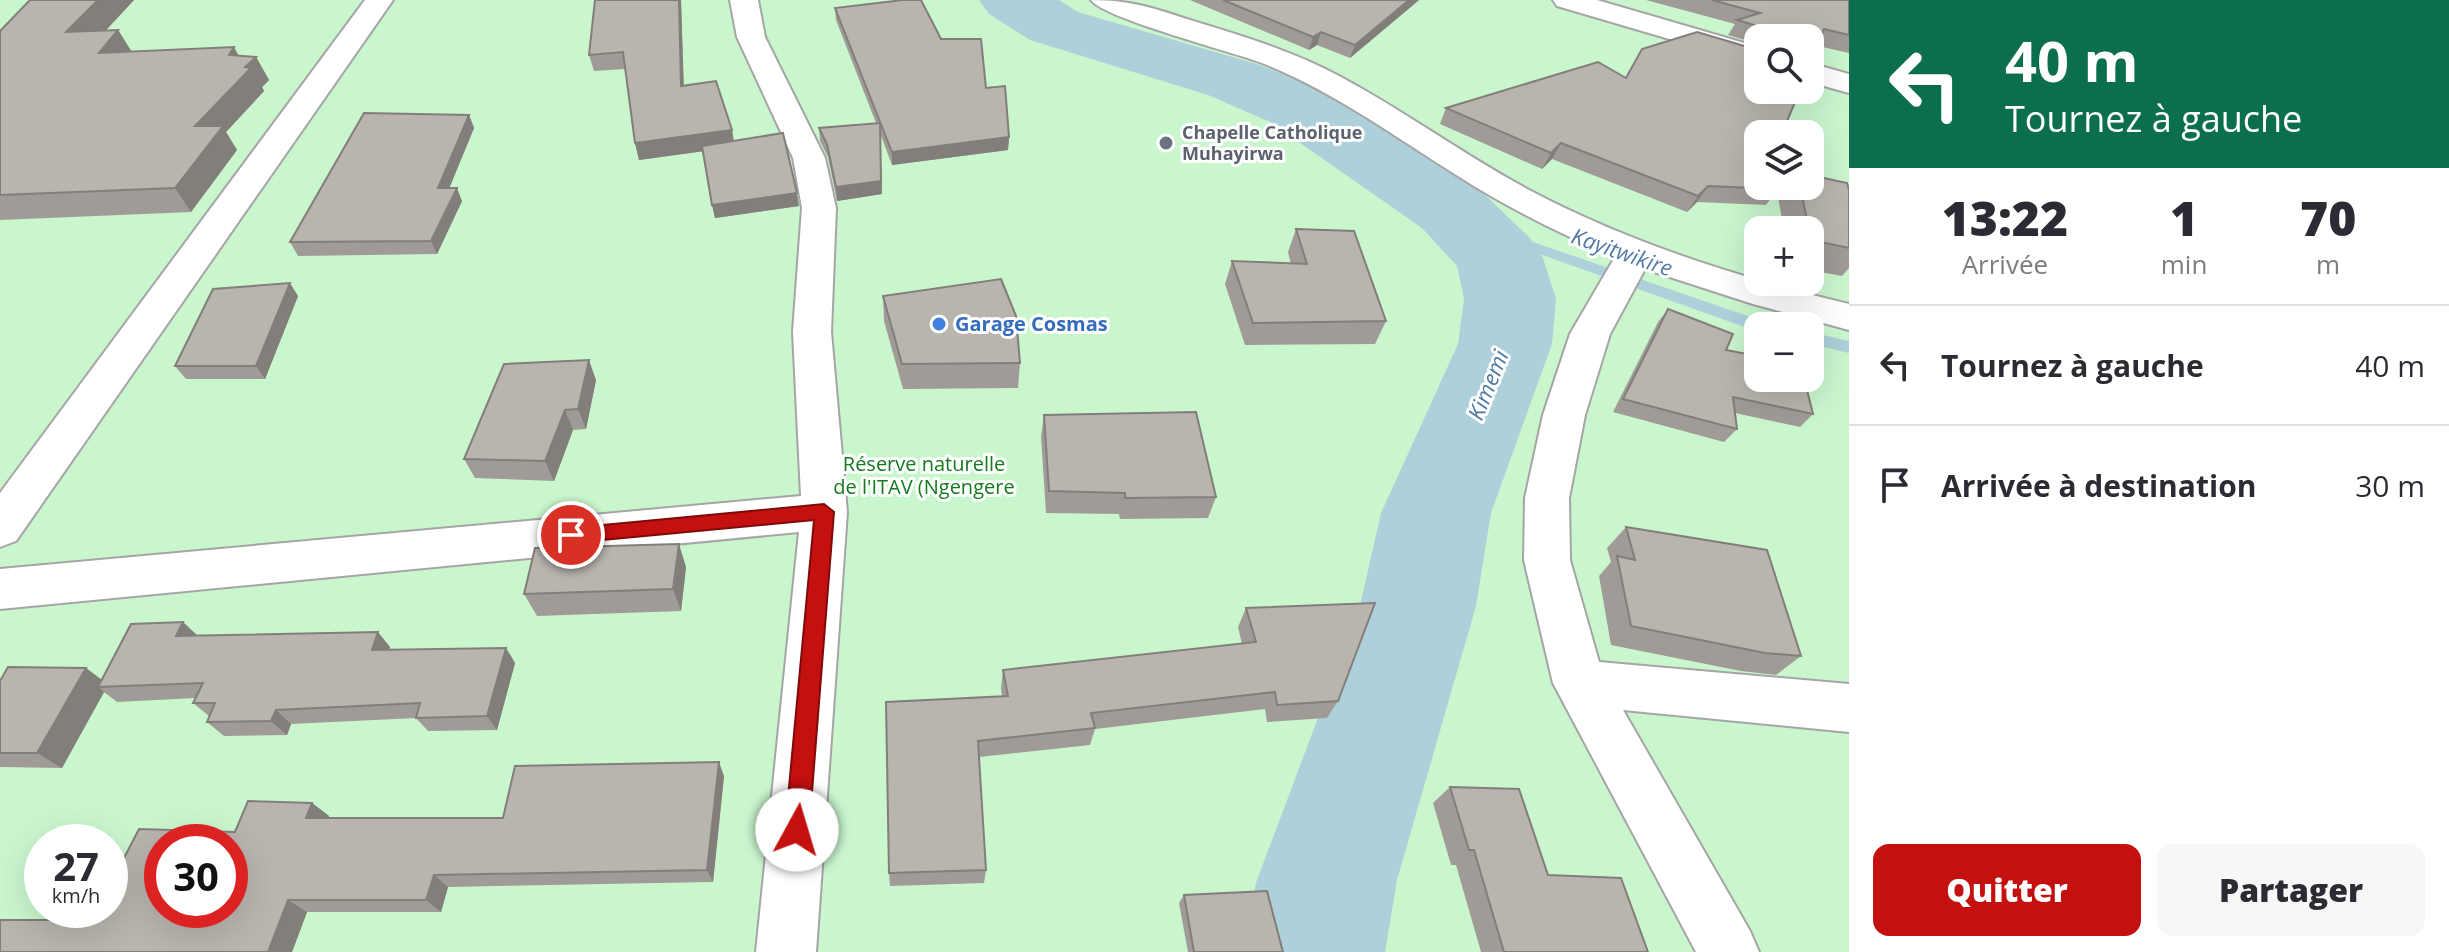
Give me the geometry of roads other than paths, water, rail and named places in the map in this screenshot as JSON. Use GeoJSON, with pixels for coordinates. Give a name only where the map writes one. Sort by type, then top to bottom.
{"type":"FeatureCollection","features":[{"type":"Feature","properties":{"kind":"street"},"geometry":{"type":"LineString","coordinates":[[0,528],[379,0]]}},
{"type":"Feature","properties":{"kind":"street"},"geometry":{"type":"LineString","coordinates":[[744,0],[751,37],[809,158],[819,208],[812,332],[824,512],[786,952]]}},
{"type":"Feature","properties":{"kind":"street"},"geometry":{"type":"LineString","coordinates":[[1105,0],[1268,54],[1326,81],[1520,199],[1637,251],[1738,286],[1849,317]]}},
{"type":"Feature","properties":{"kind":"street"},"geometry":{"type":"LineString","coordinates":[[1167,22],[1204,0]]}},
{"type":"Feature","properties":{"kind":"street"},"geometry":{"type":"LineString","coordinates":[[1569,0],[1744,52]]}},
{"type":"Feature","properties":{"kind":"street"},"geometry":{"type":"LineString","coordinates":[[1824,76],[1849,84]]}},
{"type":"Feature","properties":{"kind":"street"},"geometry":{"type":"LineString","coordinates":[[1637,251],[1590,334],[1564,415],[1547,498],[1547,560],[1579,683],[1729,952]]}},
{"type":"Feature","properties":{"kind":"street"},"geometry":{"type":"LineString","coordinates":[[0,589],[824,512]]}},
{"type":"Feature","properties":{"kind":"street"},"geometry":{"type":"LineString","coordinates":[[1579,683],[1849,708]]}},
{"type":"Feature","properties":{"kind":"waterway","name":"Kimemi"},"geometry":{"type":"LineString","coordinates":[[1012,0],[1054,26],[1234,80],[1296,106],[1452,210],[1499,258],[1510,299],[1505,344],[1436,513],[1418,606],[1327,880],[1312,952]]}},
{"type":"Feature","properties":{"kind":"waterway","name":"Kayitwikire"},"geometry":{"type":"LineString","coordinates":[[1469,224],[1744,321]]}},
{"type":"Feature","properties":{"kind":"waterway","name":"Kayitwikire"},"geometry":{"type":"LineString","coordinates":[[1824,341],[1849,347]]}},
{"type":"Feature","properties":{"kind":"place","name":"Chapelle Catholique Muhayirwa"},"geometry":{"type":"Point","coordinates":[1166,143]}},
{"type":"Feature","properties":{"kind":"place","name":"Garage Cosmas"},"geometry":{"type":"Point","coordinates":[939,324]}},
{"type":"Feature","properties":{"kind":"park label","name":"Réserve naturelle de l'ITAV (Ngengere"},"geometry":{"type":"Point","coordinates":[924,476]}}]}
